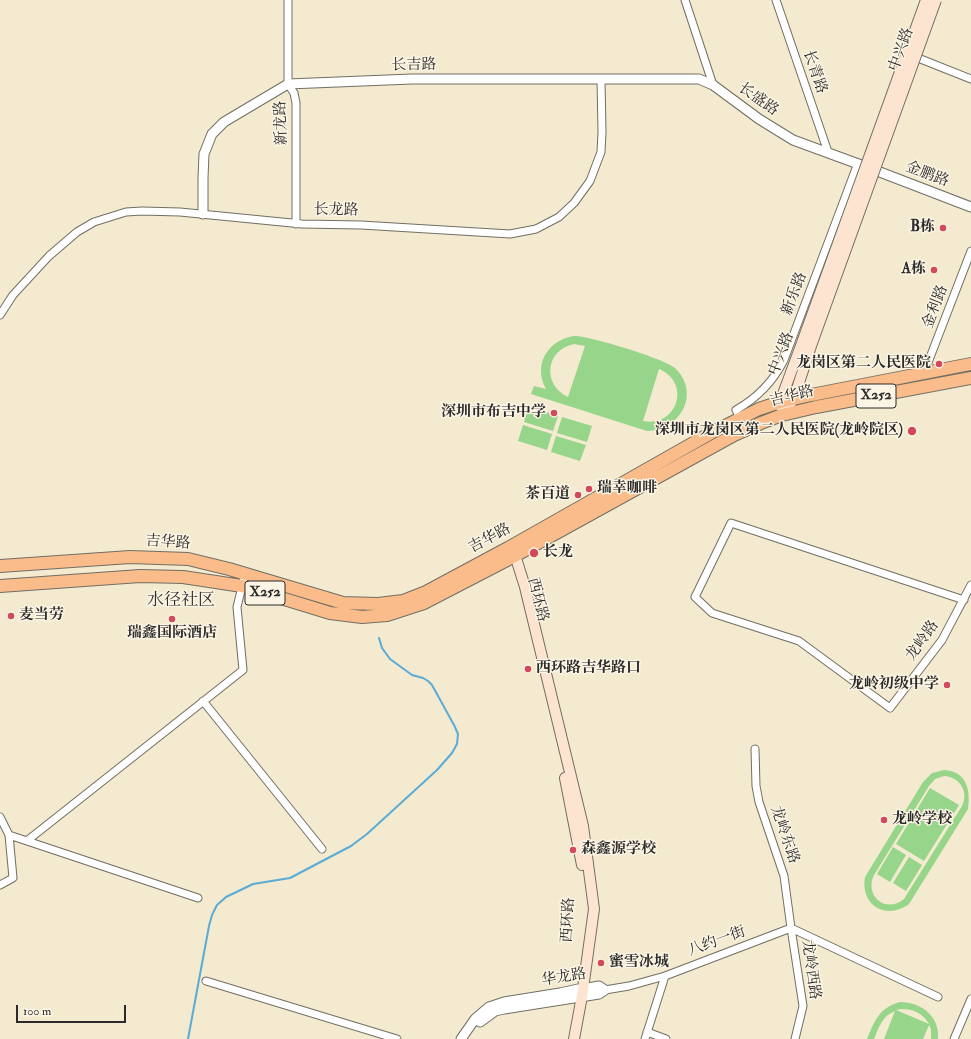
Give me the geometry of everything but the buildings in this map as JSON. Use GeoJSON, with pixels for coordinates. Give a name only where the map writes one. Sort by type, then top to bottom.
{"type":"FeatureCollection","features":[{"type":"Feature","properties":{"kind":"main road","name":"中兴路"},"geometry":{"type":"LineString","coordinates":[[782,415],[794,398],[808,342],[927,0]]}},
{"type":"Feature","properties":{"kind":"main road","name":"中兴路"},"geometry":{"type":"LineString","coordinates":[[782,415],[780,402],[808,342],[935,0]]}},
{"type":"Feature","properties":{"kind":"main road","name":"吉华路"},"geometry":{"type":"LineString","coordinates":[[0,586],[140,576],[183,577],[242,586],[330,613],[362,617],[388,615],[424,603],[510,554],[711,433],[759,409],[794,398],[971,364]]}},
{"type":"Feature","properties":{"kind":"main road","name":"吉华路"},"geometry":{"type":"LineString","coordinates":[[0,566],[137,557],[188,559],[343,603],[378,604],[403,600],[426,592],[510,554],[734,435],[761,423],[782,415],[816,407],[971,378]]}},
{"type":"Feature","properties":{"kind":"main road","name":"西环路"},"geometry":{"type":"LineString","coordinates":[[510,554],[556,736],[586,888],[587,910],[580,993],[574,1039]]}},
{"type":"Feature","properties":{"kind":"main road","name":"西环路"},"geometry":{"type":"LineString","coordinates":[[568,1039],[580,993]]}},
{"type":"Feature","properties":{"kind":"street","name":"新龙路"},"geometry":{"type":"LineString","coordinates":[[288,0],[288,84],[294,93],[296,103],[296,224]]}},
{"type":"Feature","properties":{"kind":"street"},"geometry":{"type":"LineString","coordinates":[[685,0],[713,85]]}},
{"type":"Feature","properties":{"kind":"street","name":"长青路"},"geometry":{"type":"LineString","coordinates":[[776,0],[828,152]]}},
{"type":"Feature","properties":{"kind":"street"},"geometry":{"type":"LineString","coordinates":[[869,168],[927,0]]}},
{"type":"Feature","properties":{"kind":"street"},"geometry":{"type":"LineString","coordinates":[[869,168],[935,0]]}},
{"type":"Feature","properties":{"kind":"street"},"geometry":{"type":"LineString","coordinates":[[913,56],[971,79]]}},
{"type":"Feature","properties":{"kind":"street","name":"长吉路"},"geometry":{"type":"LineString","coordinates":[[203,214],[204,154],[212,134],[224,122],[288,84],[412,79],[601,79],[699,80],[713,85]]}},
{"type":"Feature","properties":{"kind":"street","name":"长龙路"},"geometry":{"type":"LineString","coordinates":[[0,315],[12,294],[49,256],[77,232],[94,222],[126,212],[180,212],[296,224],[361,224],[510,234],[536,229],[559,217],[574,203],[590,181],[601,152],[601,79]]}},
{"type":"Feature","properties":{"kind":"street","name":"长盛路"},"geometry":{"type":"LineString","coordinates":[[713,85],[759,119],[793,140],[869,168]]}},
{"type":"Feature","properties":{"kind":"street","name":"新乐路"},"geometry":{"type":"LineString","coordinates":[[740,418],[736,410],[749,403],[762,391],[772,380],[784,360],[858,163]]}},
{"type":"Feature","properties":{"kind":"street","name":"金鹏路"},"geometry":{"type":"LineString","coordinates":[[869,168],[971,207]]}},
{"type":"Feature","properties":{"kind":"street","name":"金利路"},"geometry":{"type":"LineString","coordinates":[[924,373],[971,251]]}},
{"type":"Feature","properties":{"kind":"street","name":"龙岭路"},"geometry":{"type":"LineString","coordinates":[[964,600],[731,522],[695,597],[712,613],[799,641],[890,708],[942,640],[964,600],[971,585]]}},
{"type":"Feature","properties":{"kind":"street"},"geometry":{"type":"LineString","coordinates":[[28,840],[243,670],[237,608],[245,574]]}},
{"type":"Feature","properties":{"kind":"street"},"geometry":{"type":"LineString","coordinates":[[203,701],[322,849]]}},
{"type":"Feature","properties":{"kind":"street","name":"龙岭东路"},"geometry":{"type":"LineString","coordinates":[[755,749],[756,786],[759,802],[784,876],[791,928]]}},
{"type":"Feature","properties":{"kind":"street"},"geometry":{"type":"LineString","coordinates":[[0,817],[9,834],[13,878],[0,885]]}},
{"type":"Feature","properties":{"kind":"street"},"geometry":{"type":"LineString","coordinates":[[9,834],[198,898]]}},
{"type":"Feature","properties":{"kind":"street"},"geometry":{"type":"LineString","coordinates":[[791,928],[938,997]]}},
{"type":"Feature","properties":{"kind":"street","name":"八约一街"},"geometry":{"type":"LineString","coordinates":[[606,990],[629,986],[665,976],[791,928]]}},
{"type":"Feature","properties":{"kind":"street","name":"龙岭西路"},"geometry":{"type":"LineString","coordinates":[[791,928],[804,1006],[795,1039]]}},
{"type":"Feature","properties":{"kind":"street"},"geometry":{"type":"LineString","coordinates":[[645,1039],[665,976]]}},
{"type":"Feature","properties":{"kind":"street"},"geometry":{"type":"LineString","coordinates":[[206,981],[392,1038]]}},
{"type":"Feature","properties":{"kind":"street","name":"华龙路"},"geometry":{"type":"LineString","coordinates":[[468,1039],[481,1021],[495,1011],[580,993],[599,986],[606,990]]}},
{"type":"Feature","properties":{"kind":"street","name":"华龙路"},"geometry":{"type":"LineString","coordinates":[[461,1039],[475,1018],[490,1007],[504,1002],[560,993],[580,993]]}},
{"type":"Feature","properties":{"kind":"street"},"geometry":{"type":"LineString","coordinates":[[954,1039],[971,999]]}},
{"type":"Feature","properties":{"kind":"street"},"geometry":{"type":"LineString","coordinates":[[648,1032],[666,1039]]}},
{"type":"Feature","properties":{"kind":"green space"},"geometry":{"type":"Polygon","coordinates":[[[573,336],[594,339],[657,359],[675,368],[683,378],[686,388],[687,399],[684,408],[678,417],[669,424],[659,429],[647,431],[531,394],[534,386],[546,389],[542,380],[542,363],[545,355],[550,349],[556,343],[573,336]],[[574,344],[557,353],[550,368],[551,377],[554,384],[560,392],[568,397],[585,346],[574,344]],[[659,369],[643,421],[655,421],[664,418],[672,411],[676,403],[677,393],[675,384],[669,376],[659,369]]]}},
{"type":"Feature","properties":{"kind":"green space"},"geometry":{"type":"Polygon","coordinates":[[[529,406],[558,416],[553,431],[524,422],[529,406]]]}},
{"type":"Feature","properties":{"kind":"green space"},"geometry":{"type":"Polygon","coordinates":[[[562,417],[592,426],[587,442],[557,433],[562,417]]]}},
{"type":"Feature","properties":{"kind":"green space"},"geometry":{"type":"Polygon","coordinates":[[[523,425],[552,434],[547,450],[518,441],[523,425]]]}},
{"type":"Feature","properties":{"kind":"green space"},"geometry":{"type":"Polygon","coordinates":[[[556,436],[586,445],[580,461],[551,452],[556,436]]]}},
{"type":"Feature","properties":{"kind":"green space"},"geometry":{"type":"Polygon","coordinates":[[[944,770],[951,771],[962,778],[968,788],[968,809],[909,904],[892,911],[876,907],[867,895],[865,877],[923,782],[932,773],[944,770]],[[944,776],[935,779],[929,786],[874,875],[872,890],[874,896],[884,904],[890,905],[904,899],[962,806],[964,801],[964,791],[962,786],[955,779],[944,776]]]}},
{"type":"Feature","properties":{"kind":"green space"},"geometry":{"type":"Polygon","coordinates":[[[930,788],[959,805],[924,861],[896,844],[930,788]]]}},
{"type":"Feature","properties":{"kind":"green space"},"geometry":{"type":"Polygon","coordinates":[[[893,847],[906,855],[890,882],[877,874],[893,847]]]}},
{"type":"Feature","properties":{"kind":"green space"},"geometry":{"type":"Polygon","coordinates":[[[909,857],[922,865],[906,891],[893,883],[909,857]]]}},
{"type":"Feature","properties":{"kind":"green space"},"geometry":{"type":"Polygon","coordinates":[[[900,1002],[908,1003],[928,1012],[936,1024],[938,1039],[931,1039],[931,1029],[929,1025],[923,1039],[884,1039],[895,1011],[884,1019],[879,1026],[874,1039],[867,1039],[875,1021],[882,1011],[900,1002]],[[905,1009],[896,1010],[929,1024],[921,1014],[905,1009]]]}},
{"type":"Feature","properties":{"kind":"waterway"},"geometry":{"type":"LineString","coordinates":[[188,1039],[209,926],[217,905],[226,897],[253,884],[290,878],[351,846],[367,834],[437,770],[452,753],[457,744],[458,734],[432,685],[423,678],[412,675],[390,659],[382,648],[379,638]]}},
{"type":"Feature","properties":{"kind":"place","name":"B栋"},"geometry":{"type":"Point","coordinates":[943,228]}},
{"type":"Feature","properties":{"kind":"place","name":"A栋"},"geometry":{"type":"Point","coordinates":[934,270]}},
{"type":"Feature","properties":{"kind":"place","name":"龙岗区第二人民医院"},"geometry":{"type":"Point","coordinates":[939,364]}},
{"type":"Feature","properties":{"kind":"place","name":"深圳市布吉中学"},"geometry":{"type":"Point","coordinates":[554,413]}},
{"type":"Feature","properties":{"kind":"place","name":"深圳市龙岗区第二人民医院(龙岭院区)"},"geometry":{"type":"Point","coordinates":[912,431]}},
{"type":"Feature","properties":{"kind":"place","name":"瑞幸咖啡"},"geometry":{"type":"Point","coordinates":[589,489]}},
{"type":"Feature","properties":{"kind":"place","name":"茶百道"},"geometry":{"type":"Point","coordinates":[578,495]}},
{"type":"Feature","properties":{"kind":"place","name":"长龙"},"geometry":{"type":"Point","coordinates":[534,553]}},
{"type":"Feature","properties":{"kind":"place","name":"麦当劳"},"geometry":{"type":"Point","coordinates":[11,616]}},
{"type":"Feature","properties":{"kind":"place","name":"瑞鑫国际酒店"},"geometry":{"type":"Point","coordinates":[172,619]}},
{"type":"Feature","properties":{"kind":"place","name":"西环路吉华路口"},"geometry":{"type":"Point","coordinates":[528,669]}},
{"type":"Feature","properties":{"kind":"place","name":"龙岭初级中学"},"geometry":{"type":"Point","coordinates":[947,685]}},
{"type":"Feature","properties":{"kind":"place","name":"龙岭学校"},"geometry":{"type":"Point","coordinates":[884,820]}},
{"type":"Feature","properties":{"kind":"place","name":"森鑫源学校"},"geometry":{"type":"Point","coordinates":[573,850]}},
{"type":"Feature","properties":{"kind":"place","name":"蜜雪冰城"},"geometry":{"type":"Point","coordinates":[601,963]}},
{"type":"Feature","properties":{"kind":"district","name":"水径社区"},"geometry":{"type":"Point","coordinates":[181,601]}}]}
